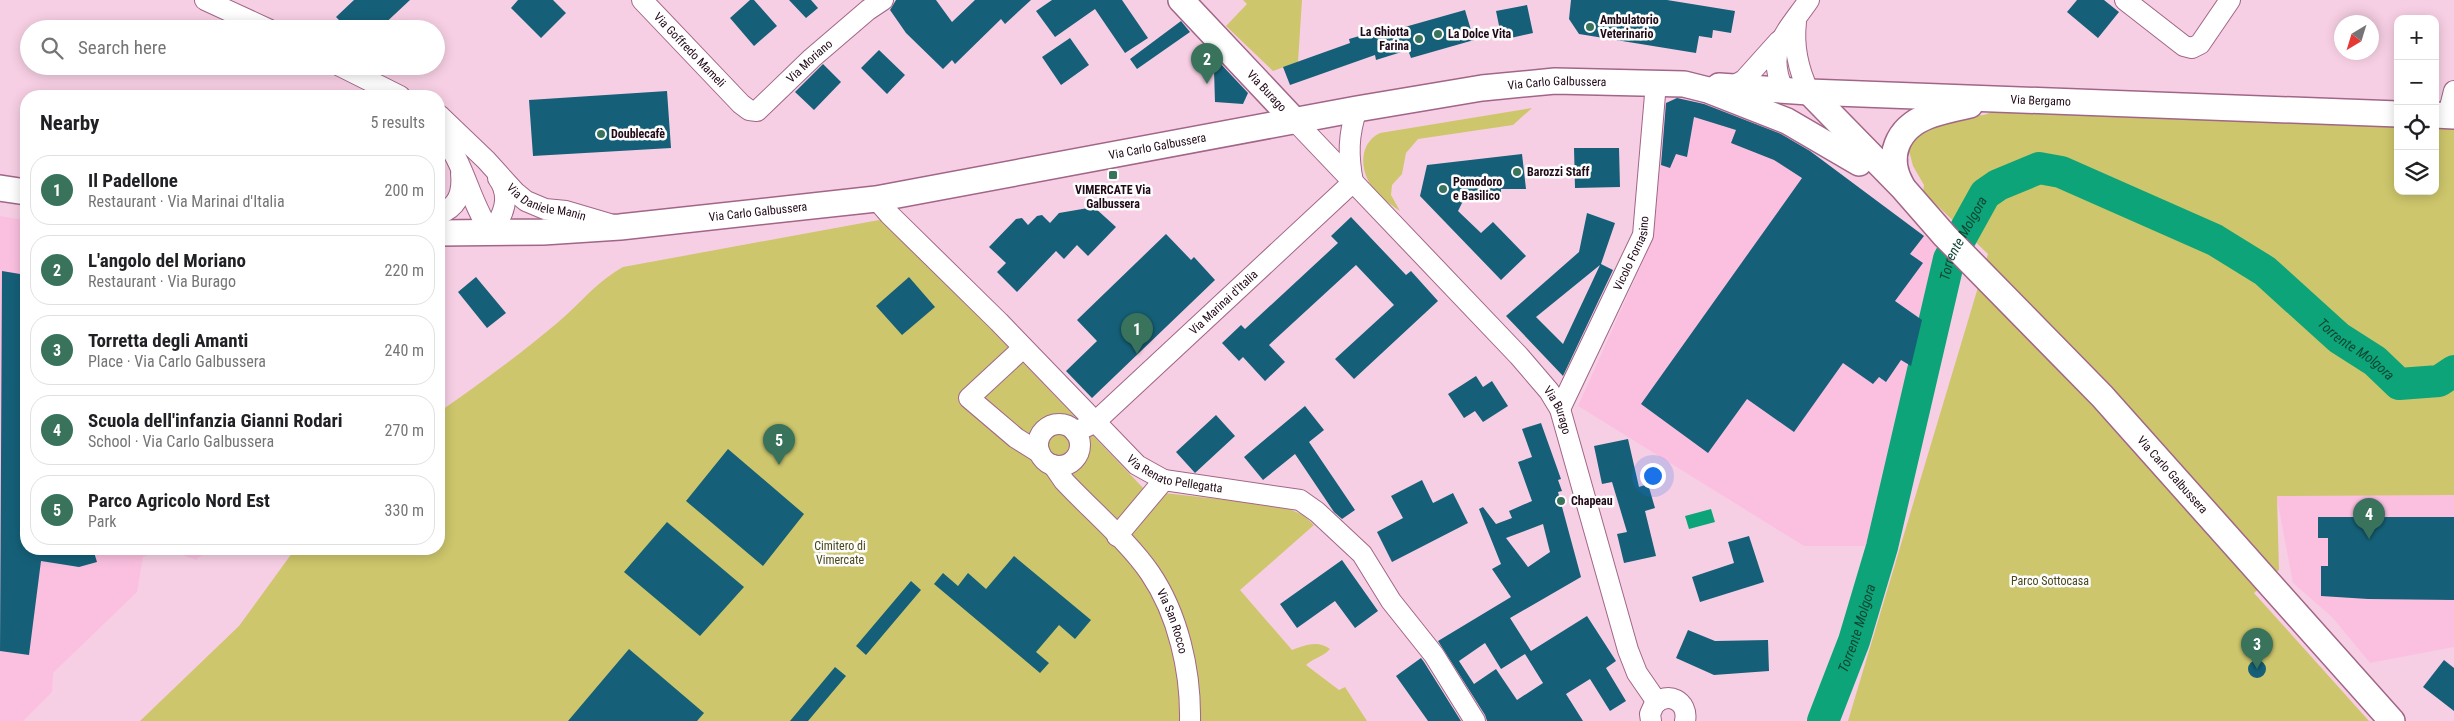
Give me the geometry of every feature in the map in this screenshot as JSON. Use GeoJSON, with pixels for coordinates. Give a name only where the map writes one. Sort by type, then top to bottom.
{"type":"FeatureCollection","features":[{"type":"Feature","properties":{"kind":"street"},"geometry":{"type":"LineString","coordinates":[[206,0],[249,20]]}},
{"type":"Feature","properties":{"kind":"street","name":"Via Goffredo Mameli"},"geometry":{"type":"LineString","coordinates":[[642,0],[737,99]]}},
{"type":"Feature","properties":{"kind":"street","name":"Via Burago"},"geometry":{"type":"LineString","coordinates":[[1181,0],[1519,356],[1549,391],[1560,409],[1628,650],[1637,673],[1654,711],[1667,698],[1678,700],[1685,708],[1689,720]]}},
{"type":"Feature","properties":{"kind":"street"},"geometry":{"type":"LineString","coordinates":[[1733,86],[1753,71],[1796,22],[1809,0]]}},
{"type":"Feature","properties":{"kind":"street"},"geometry":{"type":"LineString","coordinates":[[2125,0],[2184,46],[2192,48],[2200,44],[2230,0]]}},
{"type":"Feature","properties":{"kind":"street","name":"Via Moriano"},"geometry":{"type":"LineString","coordinates":[[737,99],[749,110],[760,109],[870,3]]}},
{"type":"Feature","properties":{"kind":"street"},"geometry":{"type":"LineString","coordinates":[[1796,22],[1794,42],[1798,62],[1809,92]]}},
{"type":"Feature","properties":{"kind":"street"},"geometry":{"type":"LineString","coordinates":[[1782,38],[1775,63],[1783,89]]}},
{"type":"Feature","properties":{"kind":"street"},"geometry":{"type":"LineString","coordinates":[[357,75],[385,90]]}},
{"type":"Feature","properties":{"kind":"street","name":"Via Carlo Galbussera"},"geometry":{"type":"LineString","coordinates":[[445,234],[620,227],[876,199],[1482,88],[1555,81],[1684,84],[1734,99],[1787,121],[1860,163]]}},
{"type":"Feature","properties":{"kind":"street","name":"Vicolo Fornasino"},"geometry":{"type":"LineString","coordinates":[[1560,409],[1643,236],[1656,83]]}},
{"type":"Feature","properties":{"kind":"street","name":"Via Bergamo"},"geometry":{"type":"LineString","coordinates":[[1684,84],[1809,92],[2394,114]]}},
{"type":"Feature","properties":{"kind":"street","name":"Via Carlo Galbussera"},"geometry":{"type":"LineString","coordinates":[[1783,89],[1800,113],[1945,236]]}},
{"type":"Feature","properties":{"kind":"street"},"geometry":{"type":"LineString","coordinates":[[2446,115],[2454,91]]}},
{"type":"Feature","properties":{"kind":"street","name":"Via Carlo Galbussera"},"geometry":{"type":"LineString","coordinates":[[1809,92],[1903,188],[1945,236],[2102,396],[2392,721]]}},
{"type":"Feature","properties":{"kind":"street","name":"Via Carlo Galbussera"},"geometry":{"type":"LineString","coordinates":[[1903,188],[1895,173],[1893,159],[1897,144],[1909,129],[1927,116],[1995,98]]}},
{"type":"Feature","properties":{"kind":"street"},"geometry":{"type":"LineString","coordinates":[[1353,182],[1348,145],[1351,125],[1357,110]]}},
{"type":"Feature","properties":{"kind":"street","name":"Via Daniele Manin"},"geometry":{"type":"LineString","coordinates":[[445,121],[486,160],[515,192],[532,204],[620,227]]}},
{"type":"Feature","properties":{"kind":"street"},"geometry":{"type":"LineString","coordinates":[[445,140],[460,164],[478,213],[491,233]]}},
{"type":"Feature","properties":{"kind":"street","name":"Via Daniele Manin"},"geometry":{"type":"LineString","coordinates":[[486,160],[503,184],[506,198],[502,215],[491,233]]}},
{"type":"Feature","properties":{"kind":"street"},"geometry":{"type":"LineString","coordinates":[[445,211],[451,208],[460,196],[462,184],[460,164]]}},
{"type":"Feature","properties":{"kind":"street","name":"Via Marinai d'Italia"},"geometry":{"type":"LineString","coordinates":[[1074,432],[1094,423],[1353,182]]}},
{"type":"Feature","properties":{"kind":"street"},"geometry":{"type":"LineString","coordinates":[[0,188],[20,191]]}},
{"type":"Feature","properties":{"kind":"street","name":"Via Renato Pellegatta"},"geometry":{"type":"LineString","coordinates":[[876,199],[888,214],[1137,465],[1164,480],[1300,500],[1317,512],[1362,554],[1392,601],[1434,655],[1475,721]]}},
{"type":"Feature","properties":{"kind":"street"},"geometry":{"type":"LineString","coordinates":[[1023,348],[969,398],[1016,438],[1046,459],[1066,465],[1076,457],[1080,444],[1074,432],[1064,425],[1051,426],[1046,430],[1039,440],[1046,459]]}},
{"type":"Feature","properties":{"kind":"street","name":"Via San Rocco"},"geometry":{"type":"LineString","coordinates":[[1046,459],[1064,482],[1149,572],[1170,607],[1184,667],[1190,704],[1190,721]]}},
{"type":"Feature","properties":{"kind":"street"},"geometry":{"type":"LineString","coordinates":[[1117,536],[1164,480]]}},
{"type":"Feature","properties":{"kind":"shaded area"},"geometry":{"type":"Polygon","coordinates":[[[1677,98],[1697,99],[1789,136],[1940,247],[1868,546],[1804,546],[1578,406],[1648,250],[1664,104],[1677,98]]]}},
{"type":"Feature","properties":{"kind":"shaded area"},"geometry":{"type":"Polygon","coordinates":[[[0,216],[20,219],[20,555],[148,555],[143,557],[137,592],[53,673],[52,692],[23,721],[0,721],[0,216]]]}},
{"type":"Feature","properties":{"kind":"shaded area"},"geometry":{"type":"Polygon","coordinates":[[[2454,490],[2454,647],[2370,663],[2332,617],[2293,583],[2276,494],[2454,490]]]}},
{"type":"Feature","properties":{"kind":"shaded area"},"geometry":{"type":"Polygon","coordinates":[[[1711,509],[1715,522],[1689,529],[1685,516],[1711,509]]]}},
{"type":"Feature","properties":{"kind":"shaded area"},"geometry":{"type":"Polygon","coordinates":[[[182,555],[202,555],[196,560],[182,555]]]}},
{"type":"Feature","properties":{"kind":"green space"},"geometry":{"type":"Polygon","coordinates":[[[1243,0],[1302,0],[1298,62],[1273,71],[1226,26],[1247,4],[1243,0]]]}},
{"type":"Feature","properties":{"kind":"green space","name":"Parco Sottocasa"},"geometry":{"type":"Polygon","coordinates":[[[1995,107],[2394,122],[2394,195],[2439,195],[2439,123],[2454,121],[2454,495],[2277,496],[2279,570],[2254,593],[2369,721],[1848,721],[1988,254],[1923,192],[1924,185],[1913,166],[1908,147],[1911,140],[1941,118],[1984,115],[1992,112],[1995,107]]]}},
{"type":"Feature","properties":{"kind":"green space"},"geometry":{"type":"Polygon","coordinates":[[[1532,108],[1513,125],[1418,139],[1406,153],[1402,174],[1392,185],[1391,195],[1400,211],[1385,201],[1368,181],[1363,158],[1365,150],[1373,137],[1380,133],[1532,108]]]}},
{"type":"Feature","properties":{"kind":"green space","name":"Cimitero di Vimercate"},"geometry":{"type":"Polygon","coordinates":[[[879,220],[892,226],[1146,491],[1282,506],[1303,515],[1314,525],[1240,590],[1292,650],[1316,644],[1330,649],[1306,665],[1339,690],[1345,687],[1367,721],[140,721],[239,626],[291,555],[445,555],[445,408],[527,347],[556,324],[596,287],[623,267],[879,220]]]}},
{"type":"Feature","properties":{"kind":"building"},"geometry":{"type":"Polygon","coordinates":[[[354,0],[410,0],[389,20],[339,20],[336,17],[354,0]]]}},
{"type":"Feature","properties":{"kind":"building"},"geometry":{"type":"Polygon","coordinates":[[[518,0],[553,0],[566,13],[541,38],[511,8],[518,0]]]}},
{"type":"Feature","properties":{"kind":"building"},"geometry":{"type":"Polygon","coordinates":[[[750,0],[754,0],[777,26],[754,46],[730,18],[750,0]]]}},
{"type":"Feature","properties":{"kind":"building"},"geometry":{"type":"Polygon","coordinates":[[[789,0],[811,0],[818,8],[806,18],[789,0]]]}},
{"type":"Feature","properties":{"kind":"building"},"geometry":{"type":"Polygon","coordinates":[[[896,0],[936,0],[952,22],[975,0],[1031,0],[1005,24],[1001,19],[955,64],[952,60],[943,69],[906,33],[890,10],[896,0]]]}},
{"type":"Feature","properties":{"kind":"building"},"geometry":{"type":"Polygon","coordinates":[[[1052,0],[1122,0],[1148,38],[1125,53],[1095,9],[1055,37],[1036,11],[1052,0]]]}},
{"type":"Feature","properties":{"kind":"building"},"geometry":{"type":"Polygon","coordinates":[[[1571,0],[1667,0],[1735,11],[1731,33],[1713,30],[1712,38],[1699,36],[1696,53],[1579,34],[1569,19],[1571,0]]]}},
{"type":"Feature","properties":{"kind":"building"},"geometry":{"type":"Polygon","coordinates":[[[2077,0],[2104,0],[2119,12],[2098,38],[2067,12],[2077,0]]]}},
{"type":"Feature","properties":{"kind":"building"},"geometry":{"type":"Polygon","coordinates":[[[1527,5],[1533,33],[1502,40],[1496,11],[1527,5]]]}},
{"type":"Feature","properties":{"kind":"building"},"geometry":{"type":"Polygon","coordinates":[[[1465,10],[1474,40],[1411,58],[1408,50],[1376,60],[1375,55],[1290,85],[1283,67],[1350,43],[1349,39],[1387,28],[1387,32],[1465,10]]]}},
{"type":"Feature","properties":{"kind":"building"},"geometry":{"type":"Polygon","coordinates":[[[1181,21],[1190,32],[1137,69],[1130,59],[1181,21]]]}},
{"type":"Feature","properties":{"kind":"building"},"geometry":{"type":"Polygon","coordinates":[[[1070,38],[1089,65],[1061,85],[1042,57],[1070,38]]]}},
{"type":"Feature","properties":{"kind":"building"},"geometry":{"type":"Polygon","coordinates":[[[1204,46],[1248,93],[1243,104],[1215,102],[1214,70],[1196,52],[1204,46]]]}},
{"type":"Feature","properties":{"kind":"building"},"geometry":{"type":"Polygon","coordinates":[[[879,50],[905,75],[887,94],[861,68],[879,50]]]}},
{"type":"Feature","properties":{"kind":"building"},"geometry":{"type":"Polygon","coordinates":[[[823,64],[841,82],[814,110],[795,92],[823,64]]]}},
{"type":"Feature","properties":{"kind":"building","name":"Doublecafè"},"geometry":{"type":"Polygon","coordinates":[[[667,91],[671,148],[533,156],[529,100],[667,91]]]}},
{"type":"Feature","properties":{"kind":"building"},"geometry":{"type":"Polygon","coordinates":[[[1677,98],[1704,104],[1781,134],[1810,151],[1924,236],[1910,254],[1923,263],[1895,301],[1922,320],[1911,366],[1901,360],[1886,382],[1879,377],[1873,384],[1843,363],[1794,432],[1747,399],[1708,453],[1641,404],[1802,178],[1774,160],[1731,143],[1736,130],[1694,117],[1687,157],[1676,154],[1670,168],[1661,165],[1666,103],[1677,98]]]}},
{"type":"Feature","properties":{"kind":"building"},"geometry":{"type":"Polygon","coordinates":[[[1574,148],[1619,148],[1620,187],[1575,188],[1574,148]]]}},
{"type":"Feature","properties":{"kind":"building"},"geometry":{"type":"Polygon","coordinates":[[[1522,154],[1526,189],[1501,189],[1501,192],[1466,195],[1458,211],[1481,233],[1493,222],[1526,256],[1501,280],[1420,196],[1427,165],[1522,154]]]}},
{"type":"Feature","properties":{"kind":"building"},"geometry":{"type":"Polygon","coordinates":[[[1094,207],[1116,227],[1088,256],[1077,245],[1064,259],[1056,251],[1017,292],[997,272],[1006,263],[989,247],[1016,219],[1022,218],[1028,225],[1037,216],[1042,215],[1050,223],[1059,213],[1094,207]]]}},
{"type":"Feature","properties":{"kind":"building"},"geometry":{"type":"Polygon","coordinates":[[[1587,213],[1615,223],[1601,264],[1613,270],[1563,376],[1506,316],[1579,252],[1587,213]],[[1600,265],[1536,317],[1563,344],[1600,265]]]}},
{"type":"Feature","properties":{"kind":"building"},"geometry":{"type":"Polygon","coordinates":[[[1351,217],[1406,275],[1411,271],[1438,301],[1354,379],[1335,359],[1394,305],[1356,265],[1269,345],[1285,362],[1265,381],[1243,357],[1239,361],[1222,343],[1241,325],[1245,329],[1338,243],[1331,236],[1351,217]]]}},
{"type":"Feature","properties":{"kind":"building"},"geometry":{"type":"Polygon","coordinates":[[[1166,234],[1191,260],[1194,257],[1215,280],[1092,398],[1066,371],[1097,341],[1077,320],[1166,234]]]}},
{"type":"Feature","properties":{"kind":"building"},"geometry":{"type":"Polygon","coordinates":[[[2,271],[20,274],[20,555],[95,555],[97,562],[79,567],[41,561],[29,655],[0,651],[2,271]]]}},
{"type":"Feature","properties":{"kind":"building"},"geometry":{"type":"Polygon","coordinates":[[[476,277],[506,313],[487,328],[458,292],[476,277]]]}},
{"type":"Feature","properties":{"kind":"building"},"geometry":{"type":"Polygon","coordinates":[[[909,277],[935,307],[902,335],[876,306],[909,277]]]}},
{"type":"Feature","properties":{"kind":"building"},"geometry":{"type":"Polygon","coordinates":[[[1476,376],[1483,387],[1492,381],[1508,406],[1483,422],[1475,411],[1464,418],[1448,394],[1476,376]]]}},
{"type":"Feature","properties":{"kind":"building"},"geometry":{"type":"Polygon","coordinates":[[[1305,406],[1324,430],[1309,442],[1355,510],[1342,519],[1334,512],[1295,454],[1263,480],[1244,457],[1305,406]]]}},
{"type":"Feature","properties":{"kind":"building"},"geometry":{"type":"Polygon","coordinates":[[[1216,415],[1235,436],[1195,473],[1176,452],[1216,415]]]}},
{"type":"Feature","properties":{"kind":"building"},"geometry":{"type":"Polygon","coordinates":[[[1541,423],[1561,479],[1558,480],[1562,491],[1558,492],[1581,577],[1510,618],[1531,651],[1587,616],[1616,661],[1606,668],[1626,701],[1610,711],[1590,679],[1566,694],[1583,721],[1487,721],[1438,641],[1511,597],[1492,569],[1501,564],[1479,509],[1483,507],[1496,524],[1512,518],[1509,511],[1532,501],[1518,462],[1532,457],[1522,429],[1541,423]],[[1543,524],[1506,538],[1528,567],[1550,552],[1543,524]],[[1485,643],[1459,661],[1474,684],[1496,669],[1517,700],[1543,683],[1525,654],[1501,669],[1485,643]]]}},
{"type":"Feature","properties":{"kind":"building"},"geometry":{"type":"Polygon","coordinates":[[[1628,439],[1639,487],[1648,484],[1655,508],[1645,511],[1656,556],[1624,563],[1617,534],[1627,532],[1612,482],[1602,484],[1594,446],[1628,439]]]}},
{"type":"Feature","properties":{"kind":"building"},"geometry":{"type":"Polygon","coordinates":[[[728,449],[804,514],[763,566],[686,501],[728,449]]]}},
{"type":"Feature","properties":{"kind":"building"},"geometry":{"type":"Polygon","coordinates":[[[1422,480],[1433,503],[1453,493],[1468,523],[1392,562],[1377,532],[1403,518],[1391,496],[1422,480]]]}},
{"type":"Feature","properties":{"kind":"building"},"geometry":{"type":"Polygon","coordinates":[[[2318,517],[2454,517],[2454,600],[2368,599],[2321,596],[2321,566],[2328,566],[2328,538],[2318,538],[2318,517]]]}},
{"type":"Feature","properties":{"kind":"building"},"geometry":{"type":"Polygon","coordinates":[[[667,522],[744,587],[700,636],[624,572],[667,522]]]}},
{"type":"Feature","properties":{"kind":"building"},"geometry":{"type":"Polygon","coordinates":[[[1749,536],[1764,582],[1700,602],[1692,577],[1734,563],[1728,542],[1749,536]]]}},
{"type":"Feature","properties":{"kind":"building"},"geometry":{"type":"Polygon","coordinates":[[[1014,556],[1091,620],[1075,639],[1059,625],[1036,652],[1049,663],[1040,673],[934,584],[943,573],[958,586],[968,573],[986,589],[1014,556]]]}},
{"type":"Feature","properties":{"kind":"building"},"geometry":{"type":"Polygon","coordinates":[[[1342,560],[1378,611],[1355,628],[1335,601],[1297,628],[1280,604],[1342,560]]]}},
{"type":"Feature","properties":{"kind":"building"},"geometry":{"type":"Polygon","coordinates":[[[911,581],[921,590],[866,655],[856,646],[911,581]]]}},
{"type":"Feature","properties":{"kind":"building"},"geometry":{"type":"Polygon","coordinates":[[[1688,630],[1715,641],[1768,640],[1769,671],[1714,675],[1676,658],[1688,630]]]}},
{"type":"Feature","properties":{"kind":"building"},"geometry":{"type":"Polygon","coordinates":[[[629,649],[704,713],[697,721],[568,721],[629,649]]]}},
{"type":"Feature","properties":{"kind":"building"},"geometry":{"type":"Polygon","coordinates":[[[1421,658],[1461,721],[1428,721],[1396,676],[1421,658]]]}},
{"type":"Feature","properties":{"kind":"building"},"geometry":{"type":"Polygon","coordinates":[[[2257,660],[2263,663],[2266,669],[2263,675],[2257,678],[2251,675],[2248,669],[2251,663],[2257,660]]]}},
{"type":"Feature","properties":{"kind":"building"},"geometry":{"type":"Polygon","coordinates":[[[2444,660],[2454,668],[2454,711],[2423,687],[2444,660]]]}},
{"type":"Feature","properties":{"kind":"building"},"geometry":{"type":"Polygon","coordinates":[[[835,667],[846,676],[808,721],[790,721],[835,667]]]}},
{"type":"Feature","properties":{"kind":"waterway","name":"Torrente Molgora"},"geometry":{"type":"LineString","coordinates":[[1823,721],[1854,641],[1882,547],[1949,259],[1985,194],[1998,185],[2039,168],[2061,172],[2215,240],[2265,271],[2339,338],[2375,361],[2399,384],[2439,381],[2454,371]]}},
{"type":"Feature","properties":{"kind":"place","name":"Ambulatorio Veterinario"},"geometry":{"type":"Point","coordinates":[1590,27]}},
{"type":"Feature","properties":{"kind":"place","name":"La Dolce Vita"},"geometry":{"type":"Point","coordinates":[1438,34]}},
{"type":"Feature","properties":{"kind":"place","name":"La Ghiotta Farina"},"geometry":{"type":"Point","coordinates":[1419,39]}},
{"type":"Feature","properties":{"kind":"place","name":"L'angolo del Moriano"},"geometry":{"type":"Point","coordinates":[1207,84]}},
{"type":"Feature","properties":{"kind":"place","name":"Doublecafè"},"geometry":{"type":"Point","coordinates":[601,134]}},
{"type":"Feature","properties":{"kind":"place","name":"Barozzi Staff"},"geometry":{"type":"Point","coordinates":[1517,172]}},
{"type":"Feature","properties":{"kind":"place","name":"VIMERCATE Via Galbussera"},"geometry":{"type":"Point","coordinates":[1113,175]}},
{"type":"Feature","properties":{"kind":"place","name":"Pomodoro e Basilico"},"geometry":{"type":"Point","coordinates":[1443,189]}},
{"type":"Feature","properties":{"kind":"place","name":"Il Padellone"},"geometry":{"type":"Point","coordinates":[1137,354]}},
{"type":"Feature","properties":{"kind":"place","name":"Parco Agricolo Nord Est"},"geometry":{"type":"Point","coordinates":[779,465]}},
{"type":"Feature","properties":{"kind":"place","name":"Chapeau"},"geometry":{"type":"Point","coordinates":[1561,501]}},
{"type":"Feature","properties":{"kind":"place","name":"Scuola dell'infanzia Gianni Rodari"},"geometry":{"type":"Point","coordinates":[2369,539]}},
{"type":"Feature","properties":{"kind":"place","name":"Torretta degli Amanti"},"geometry":{"type":"Point","coordinates":[2257,669]}}]}
